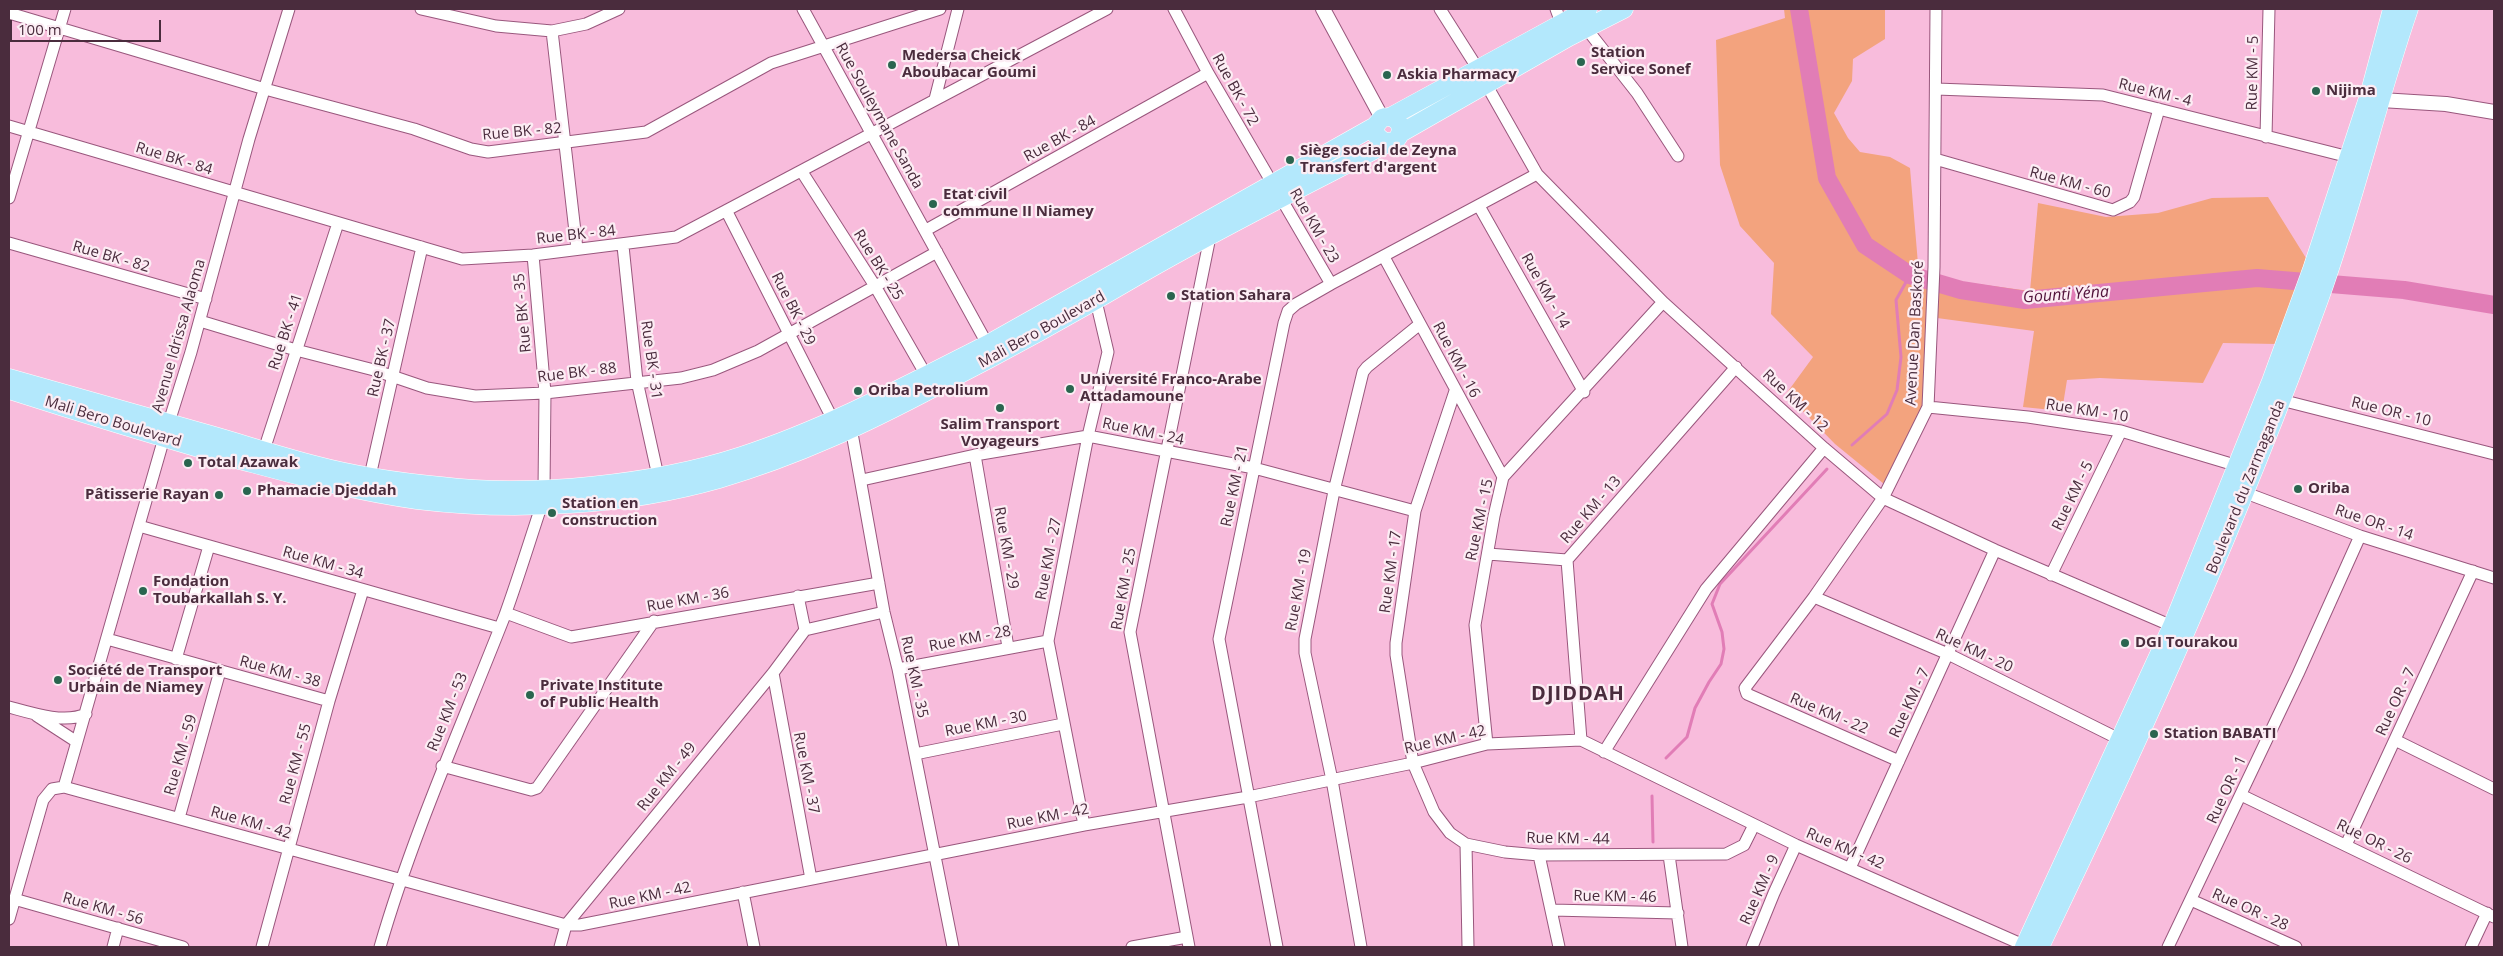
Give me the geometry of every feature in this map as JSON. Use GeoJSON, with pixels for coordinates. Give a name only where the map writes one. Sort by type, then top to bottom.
{"type":"FeatureCollection","features":[{"type":"Feature","properties":{"kind":"main road"},"geometry":{"type":"LineString","coordinates":[[1482,77],[1561,23],[1588,9]]}},
{"type":"Feature","properties":{"kind":"main road"},"geometry":{"type":"LineString","coordinates":[[1561,23],[1586,28],[1624,9]]}},
{"type":"Feature","properties":{"kind":"main road","name":"Boulevard du Zarmaganda"},"geometry":{"type":"LineString","coordinates":[[2029,947],[2158,698],[2246,493],[2281,400],[2355,159],[2368,95],[2392,9]]}},
{"type":"Feature","properties":{"kind":"main road","name":"Boulevard du Zarmaganda"},"geometry":{"type":"LineString","coordinates":[[2355,159],[2381,100],[2408,9]]}},
{"type":"Feature","properties":{"kind":"main road","name":"Mali Bero Boulevard"},"geometry":{"type":"LineString","coordinates":[[1158,256],[1210,237],[1382,121],[1482,77]]}},
{"type":"Feature","properties":{"kind":"main road","name":"Mali Bero Boulevard"},"geometry":{"type":"LineString","coordinates":[[9,378],[284,472],[371,492],[418,500],[541,507],[651,494],[716,480],[781,459],[852,431],[991,350],[1276,191],[1394,138],[1482,77]]}},
{"type":"Feature","properties":{"kind":"main road"},"geometry":{"type":"LineString","coordinates":[[1382,121],[1378,138],[1394,138]]}},
{"type":"Feature","properties":{"kind":"main road","name":"Mali Bero Boulevard"},"geometry":{"type":"LineString","coordinates":[[9,390],[166,431],[264,450],[316,466],[444,487],[544,488],[658,476],[738,457],[841,417],[926,375],[991,350],[1096,301],[1133,270]]}},
{"type":"Feature","properties":{"kind":"main road","name":"Boulevard du Zarmaganda"},"geometry":{"type":"LineString","coordinates":[[2029,947],[2119,739],[2172,626],[2238,466],[2311,298]]}},
{"type":"Feature","properties":{"kind":"main road"},"geometry":{"type":"LineString","coordinates":[[2195,569],[2210,578]]}},
{"type":"Feature","properties":{"kind":"street"},"geometry":{"type":"LineString","coordinates":[[9,198],[65,9]]}},
{"type":"Feature","properties":{"kind":"street","name":"Avenue Idrissa Alaoma"},"geometry":{"type":"LineString","coordinates":[[64,787],[166,431],[200,321],[234,193],[289,9]]}},
{"type":"Feature","properties":{"kind":"street"},"geometry":{"type":"LineString","coordinates":[[421,9],[496,26],[552,31],[586,24],[616,10]]}},
{"type":"Feature","properties":{"kind":"street","name":"Rue Souleymane Sanda"},"geometry":{"type":"LineString","coordinates":[[803,9],[991,350]]}},
{"type":"Feature","properties":{"kind":"street","name":"Rue BK - 82"},"geometry":{"type":"LineString","coordinates":[[9,13],[265,89],[414,129],[480,151],[565,143],[646,132],[710,98],[742,77],[771,63],[822,45],[940,9]]}},
{"type":"Feature","properties":{"kind":"street"},"geometry":{"type":"LineString","coordinates":[[935,99],[958,9]]}},
{"type":"Feature","properties":{"kind":"street","name":"Rue BK - 84"},"geometry":{"type":"LineString","coordinates":[[9,126],[338,223],[384,234],[462,259],[533,255],[577,249],[623,246],[676,238],[802,172],[872,132],[1107,9]]}},
{"type":"Feature","properties":{"kind":"street","name":"Rue BK - 72"},"geometry":{"type":"LineString","coordinates":[[1174,9],[1208,74],[1276,191]]}},
{"type":"Feature","properties":{"kind":"street"},"geometry":{"type":"LineString","coordinates":[[1323,9],[1382,121]]}},
{"type":"Feature","properties":{"kind":"street","name":"Rue KM - 12"},"geometry":{"type":"LineString","coordinates":[[1440,9],[1482,77],[1537,174],[1664,302],[1824,448],[1883,498],[1995,550],[2172,626]]}},
{"type":"Feature","properties":{"kind":"street","name":"Avenue Dan Baskoré"},"geometry":{"type":"LineString","coordinates":[[1747,694],[1745,688],[1814,598],[1883,498],[1928,407],[1935,159],[1936,9]]}},
{"type":"Feature","properties":{"kind":"street","name":"Rue KM - 5"},"geometry":{"type":"LineString","coordinates":[[2266,137],[2269,9]]}},
{"type":"Feature","properties":{"kind":"street"},"geometry":{"type":"LineString","coordinates":[[1586,28],[1637,93],[1678,156]]}},
{"type":"Feature","properties":{"kind":"street"},"geometry":{"type":"LineString","coordinates":[[552,31],[577,249]]}},
{"type":"Feature","properties":{"kind":"street","name":"Rue BK - 84"},"geometry":{"type":"LineString","coordinates":[[926,230],[1208,74]]}},
{"type":"Feature","properties":{"kind":"street","name":"Rue KM - 4"},"geometry":{"type":"LineString","coordinates":[[1936,89],[2103,95],[2355,159]]}},
{"type":"Feature","properties":{"kind":"street"},"geometry":{"type":"LineString","coordinates":[[2381,100],[2446,104],[2494,112]]}},
{"type":"Feature","properties":{"kind":"street","name":"Rue KM - 60"},"geometry":{"type":"LineString","coordinates":[[1935,159],[2113,210],[2130,202],[2134,197],[2159,109]]}},
{"type":"Feature","properties":{"kind":"street","name":"Rue BK - 25"},"geometry":{"type":"LineString","coordinates":[[802,172],[875,286],[926,375]]}},
{"type":"Feature","properties":{"kind":"street","name":"Rue KM - 21"},"geometry":{"type":"LineString","coordinates":[[1277,947],[1248,797],[1235,715],[1219,639],[1288,311],[1331,284],[1537,174]]}},
{"type":"Feature","properties":{"kind":"street","name":"Rue KM - 23"},"geometry":{"type":"LineString","coordinates":[[1276,191],[1331,284]]}},
{"type":"Feature","properties":{"kind":"street","name":"Rue KM - 14"},"geometry":{"type":"LineString","coordinates":[[1479,206],[1584,392]]}},
{"type":"Feature","properties":{"kind":"street","name":"Rue BK - 29"},"geometry":{"type":"LineString","coordinates":[[726,212],[789,334],[841,417]]}},
{"type":"Feature","properties":{"kind":"street","name":"Rue BK - 41"},"geometry":{"type":"LineString","coordinates":[[264,450],[338,223]]}},
{"type":"Feature","properties":{"kind":"street","name":"Rue KM - 25"},"geometry":{"type":"LineString","coordinates":[[1188,942],[1130,632],[1168,453],[1210,237]]}},
{"type":"Feature","properties":{"kind":"street","name":"Rue BK - 82"},"geometry":{"type":"LineString","coordinates":[[9,243],[206,299]]}},
{"type":"Feature","properties":{"kind":"street","name":"Rue BK - 31"},"geometry":{"type":"LineString","coordinates":[[623,246],[637,381],[658,476]]}},
{"type":"Feature","properties":{"kind":"street","name":"Rue BK - 37"},"geometry":{"type":"LineString","coordinates":[[370,476],[422,247]]}},
{"type":"Feature","properties":{"kind":"street","name":"Rue BK - 88"},"geometry":{"type":"LineString","coordinates":[[200,321],[427,388],[466,395],[545,393],[637,381],[681,378],[713,370],[740,360],[938,252]]}},
{"type":"Feature","properties":{"kind":"street","name":"Rue BK - 35"},"geometry":{"type":"LineString","coordinates":[[533,255],[545,393],[544,488]]}},
{"type":"Feature","properties":{"kind":"street","name":"Rue KM - 16"},"geometry":{"type":"LineString","coordinates":[[1384,257],[1503,477]]}},
{"type":"Feature","properties":{"kind":"street","name":"Rue KM - 27"},"geometry":{"type":"LineString","coordinates":[[1084,825],[1048,641],[1088,436],[1108,348],[1096,301]]}},
{"type":"Feature","properties":{"kind":"street","name":"Rue KM - 15"},"geometry":{"type":"LineString","coordinates":[[1487,744],[1475,632],[1477,609],[1503,477],[1584,392],[1664,302]]}},
{"type":"Feature","properties":{"kind":"street","name":"Rue KM - 19"},"geometry":{"type":"LineString","coordinates":[[1361,947],[1332,780],[1305,653],[1305,639],[1334,491],[1363,372],[1420,324]]}},
{"type":"Feature","properties":{"kind":"street","name":"Rue KM - 13"},"geometry":{"type":"LineString","coordinates":[[1581,740],[1568,560],[1736,367]]}},
{"type":"Feature","properties":{"kind":"street","name":"Rue KM - 17"},"geometry":{"type":"LineString","coordinates":[[1413,763],[1396,655],[1415,511],[1455,391]]}},
{"type":"Feature","properties":{"kind":"street","name":"Rue OR - 10"},"geometry":{"type":"LineString","coordinates":[[2281,400],[2494,454]]}},
{"type":"Feature","properties":{"kind":"street","name":"Rue KM - 10"},"geometry":{"type":"LineString","coordinates":[[1928,407],[2028,417],[2121,431],[2238,466]]}},
{"type":"Feature","properties":{"kind":"street","name":"Rue KM - 35"},"geometry":{"type":"LineString","coordinates":[[841,417],[852,431],[884,612],[898,669],[953,947]]}},
{"type":"Feature","properties":{"kind":"street","name":"Rue KM - 5"},"geometry":{"type":"LineString","coordinates":[[2052,575],[2121,431]]}},
{"type":"Feature","properties":{"kind":"street","name":"Rue KM - 24"},"geometry":{"type":"LineString","coordinates":[[862,480],[975,455],[1088,436],[1168,453],[1254,468],[1334,491],[1415,511]]}},
{"type":"Feature","properties":{"kind":"street"},"geometry":{"type":"LineString","coordinates":[[1604,752],[1706,589],[1824,448]]}},
{"type":"Feature","properties":{"kind":"street","name":"Rue KM - 29"},"geometry":{"type":"LineString","coordinates":[[975,455],[1008,647]]}},
{"type":"Feature","properties":{"kind":"street","name":"Rue KM - 53"},"geometry":{"type":"LineString","coordinates":[[380,947],[400,880],[442,766],[506,613],[541,507],[544,488]]}},
{"type":"Feature","properties":{"kind":"street","name":"Rue OR - 14"},"geometry":{"type":"LineString","coordinates":[[2246,493],[2360,536],[2494,578]]}},
{"type":"Feature","properties":{"kind":"street","name":"Rue KM - 34"},"geometry":{"type":"LineString","coordinates":[[139,526],[499,628]]}},
{"type":"Feature","properties":{"kind":"street","name":"Rue OR - 1"},"geometry":{"type":"LineString","coordinates":[[2168,947],[2241,795],[2360,536]]}},
{"type":"Feature","properties":{"kind":"street"},"geometry":{"type":"LineString","coordinates":[[176,658],[209,546]]}},
{"type":"Feature","properties":{"kind":"street","name":"Rue KM - 7"},"geometry":{"type":"LineString","coordinates":[[1850,868],[1995,550]]}},
{"type":"Feature","properties":{"kind":"street"},"geometry":{"type":"LineString","coordinates":[[1488,554],[1568,560]]}},
{"type":"Feature","properties":{"kind":"street","name":"Rue OR - 7"},"geometry":{"type":"LineString","coordinates":[[2346,845],[2472,572]]}},
{"type":"Feature","properties":{"kind":"street","name":"Rue KM - 36"},"geometry":{"type":"LineString","coordinates":[[506,613],[571,637],[879,583]]}},
{"type":"Feature","properties":{"kind":"street","name":"Rue KM - 55"},"geometry":{"type":"LineString","coordinates":[[262,947],[329,701],[362,590]]}},
{"type":"Feature","properties":{"kind":"street"},"geometry":{"type":"LineString","coordinates":[[798,596],[805,630],[884,612]]}},
{"type":"Feature","properties":{"kind":"street","name":"Rue KM - 20"},"geometry":{"type":"LineString","coordinates":[[1814,598],[1948,654],[2119,739]]}},
{"type":"Feature","properties":{"kind":"street"},"geometry":{"type":"LineString","coordinates":[[442,766],[531,790],[538,788],[654,621]]}},
{"type":"Feature","properties":{"kind":"street","name":"Rue KM - 49"},"geometry":{"type":"LineString","coordinates":[[560,947],[566,925],[773,673],[805,630]]}},
{"type":"Feature","properties":{"kind":"street","name":"Rue KM - 38"},"geometry":{"type":"LineString","coordinates":[[107,639],[329,701]]}},
{"type":"Feature","properties":{"kind":"street","name":"Rue KM - 28"},"geometry":{"type":"LineString","coordinates":[[898,669],[1048,641]]}},
{"type":"Feature","properties":{"kind":"street","name":"Rue KM - 59"},"geometry":{"type":"LineString","coordinates":[[179,818],[220,671]]}},
{"type":"Feature","properties":{"kind":"street","name":"Rue KM - 37"},"geometry":{"type":"LineString","coordinates":[[773,673],[811,879]]}},
{"type":"Feature","properties":{"kind":"street","name":"Rue KM - 22"},"geometry":{"type":"LineString","coordinates":[[1747,694],[1900,761]]}},
{"type":"Feature","properties":{"kind":"street"},"geometry":{"type":"LineString","coordinates":[[9,708],[58,717],[80,717],[86,714]]}},
{"type":"Feature","properties":{"kind":"street"},"geometry":{"type":"LineString","coordinates":[[31,713],[77,742]]}},
{"type":"Feature","properties":{"kind":"street","name":"Rue KM - 30"},"geometry":{"type":"LineString","coordinates":[[915,754],[1063,724]]}},
{"type":"Feature","properties":{"kind":"street","name":"Rue KM - 42"},"geometry":{"type":"LineString","coordinates":[[64,787],[566,925],[590,924],[1084,825],[1164,813],[1248,797],[1413,763],[1487,744],[1581,740],[1796,845],[2029,947]]}},
{"type":"Feature","properties":{"kind":"street"},"geometry":{"type":"LineString","coordinates":[[2395,740],[2494,789]]}},
{"type":"Feature","properties":{"kind":"street","name":"Rue KM - 44"},"geometry":{"type":"LineString","coordinates":[[1413,763],[1434,812],[1450,833],[1466,844],[1505,852],[1539,856],[1726,854],[1744,845],[1754,825]]}},
{"type":"Feature","properties":{"kind":"street"},"geometry":{"type":"LineString","coordinates":[[9,919],[43,800],[47,792],[64,787]]}},
{"type":"Feature","properties":{"kind":"street","name":"Rue OR - 26"},"geometry":{"type":"LineString","coordinates":[[2241,795],[2490,915]]}},
{"type":"Feature","properties":{"kind":"street"},"geometry":{"type":"LineString","coordinates":[[1466,844],[1468,947]]}},
{"type":"Feature","properties":{"kind":"street","name":"Rue KM - 9"},"geometry":{"type":"LineString","coordinates":[[1752,947],[1796,845]]}},
{"type":"Feature","properties":{"kind":"street"},"geometry":{"type":"LineString","coordinates":[[1669,855],[1682,947]]}},
{"type":"Feature","properties":{"kind":"street"},"geometry":{"type":"LineString","coordinates":[[1539,856],[1559,947]]}},
{"type":"Feature","properties":{"kind":"street"},"geometry":{"type":"LineString","coordinates":[[743,892],[754,947]]}},
{"type":"Feature","properties":{"kind":"street","name":"Rue KM - 56"},"geometry":{"type":"LineString","coordinates":[[14,899],[183,947]]}},
{"type":"Feature","properties":{"kind":"street","name":"Rue OR - 28"},"geometry":{"type":"LineString","coordinates":[[2191,900],[2296,947]]}},
{"type":"Feature","properties":{"kind":"street","name":"Rue KM - 46"},"geometry":{"type":"LineString","coordinates":[[1552,910],[1678,913]]}},
{"type":"Feature","properties":{"kind":"street"},"geometry":{"type":"LineString","coordinates":[[2472,947],[2490,915]]}},
{"type":"Feature","properties":{"kind":"street"},"geometry":{"type":"LineString","coordinates":[[113,947],[118,928]]}},
{"type":"Feature","properties":{"kind":"street"},"geometry":{"type":"LineString","coordinates":[[1132,947],[1188,942]]}},
{"type":"Feature","properties":{"kind":"shaded area"},"geometry":{"type":"Polygon","coordinates":[[[1784,9],[1885,9],[1885,39],[1853,59],[1852,81],[1834,113],[1848,138],[1860,152],[1890,157],[1910,168],[1918,264],[1933,278],[2030,291],[2038,203],[2106,217],[2158,213],[2212,198],[2268,197],[2306,258],[2276,344],[2223,343],[2203,383],[2100,378],[2067,380],[2062,411],[2023,407],[2034,331],[1937,318],[1932,398],[1884,484],[1835,444],[1786,394],[1813,357],[1771,314],[1774,263],[1740,226],[1720,165],[1716,40],[1785,18],[1784,9]]]}},
{"type":"Feature","properties":{"kind":"waterway","name":"Gounti Yéna"},"geometry":{"type":"LineString","coordinates":[[1799,9],[1827,178],[1865,245],[1910,275],[1961,290],[2025,300],[2257,278],[2404,290],[2494,305]]}},
{"type":"Feature","properties":{"kind":"waterway"},"geometry":{"type":"LineString","coordinates":[[1852,445],[1887,414],[1897,390],[1901,357],[1896,300],[1910,275]]}},
{"type":"Feature","properties":{"kind":"waterway"},"geometry":{"type":"LineString","coordinates":[[1666,758],[1687,737],[1695,708],[1721,664],[1724,649],[1722,632],[1712,604],[1720,584],[1827,469]]}},
{"type":"Feature","properties":{"kind":"waterway"},"geometry":{"type":"LineString","coordinates":[[1652,796],[1653,842]]}},
{"type":"Feature","properties":{"kind":"place","name":"Station Service Sonef"},"geometry":{"type":"Point","coordinates":[1581,62]}},
{"type":"Feature","properties":{"kind":"place","name":"Medersa Cheick Aboubacar Goumi"},"geometry":{"type":"Point","coordinates":[892,65]}},
{"type":"Feature","properties":{"kind":"place","name":"Askia Pharmacy"},"geometry":{"type":"Point","coordinates":[1387,75]}},
{"type":"Feature","properties":{"kind":"place","name":"Nijima"},"geometry":{"type":"Point","coordinates":[2316,91]}},
{"type":"Feature","properties":{"kind":"place","name":"Siège social de Zeyna Transfert d'argent"},"geometry":{"type":"Point","coordinates":[1290,160]}},
{"type":"Feature","properties":{"kind":"place","name":"Etat civil commune II Niamey"},"geometry":{"type":"Point","coordinates":[933,204]}},
{"type":"Feature","properties":{"kind":"place","name":"Station Sahara"},"geometry":{"type":"Point","coordinates":[1171,296]}},
{"type":"Feature","properties":{"kind":"place","name":"Université Franco-Arabe Attadamoune"},"geometry":{"type":"Point","coordinates":[1070,389]}},
{"type":"Feature","properties":{"kind":"place","name":"Oriba Petrolium"},"geometry":{"type":"Point","coordinates":[858,391]}},
{"type":"Feature","properties":{"kind":"place","name":"Salim Transport Voyageurs"},"geometry":{"type":"Point","coordinates":[1000,408]}},
{"type":"Feature","properties":{"kind":"place","name":"Total Azawak"},"geometry":{"type":"Point","coordinates":[188,463]}},
{"type":"Feature","properties":{"kind":"place","name":"Oriba"},"geometry":{"type":"Point","coordinates":[2298,489]}},
{"type":"Feature","properties":{"kind":"place","name":"Phamacie Djeddah"},"geometry":{"type":"Point","coordinates":[247,491]}},
{"type":"Feature","properties":{"kind":"place","name":"Pâtisserie Rayan"},"geometry":{"type":"Point","coordinates":[219,495]}},
{"type":"Feature","properties":{"kind":"place","name":"Station en construction"},"geometry":{"type":"Point","coordinates":[552,513]}},
{"type":"Feature","properties":{"kind":"place","name":"Fondation Toubarkallah S. Y."},"geometry":{"type":"Point","coordinates":[143,591]}},
{"type":"Feature","properties":{"kind":"place","name":"DGI Tourakou"},"geometry":{"type":"Point","coordinates":[2125,643]}},
{"type":"Feature","properties":{"kind":"place","name":"Société de Transport Urbain de Niamey"},"geometry":{"type":"Point","coordinates":[58,680]}},
{"type":"Feature","properties":{"kind":"place","name":"Private Institute of Public Health"},"geometry":{"type":"Point","coordinates":[530,695]}},
{"type":"Feature","properties":{"kind":"place","name":"Station BABATI"},"geometry":{"type":"Point","coordinates":[2154,734]}},
{"type":"Feature","properties":{"kind":"district","name":"DJIDDAH"},"geometry":{"type":"Point","coordinates":[1578,694]}}]}
